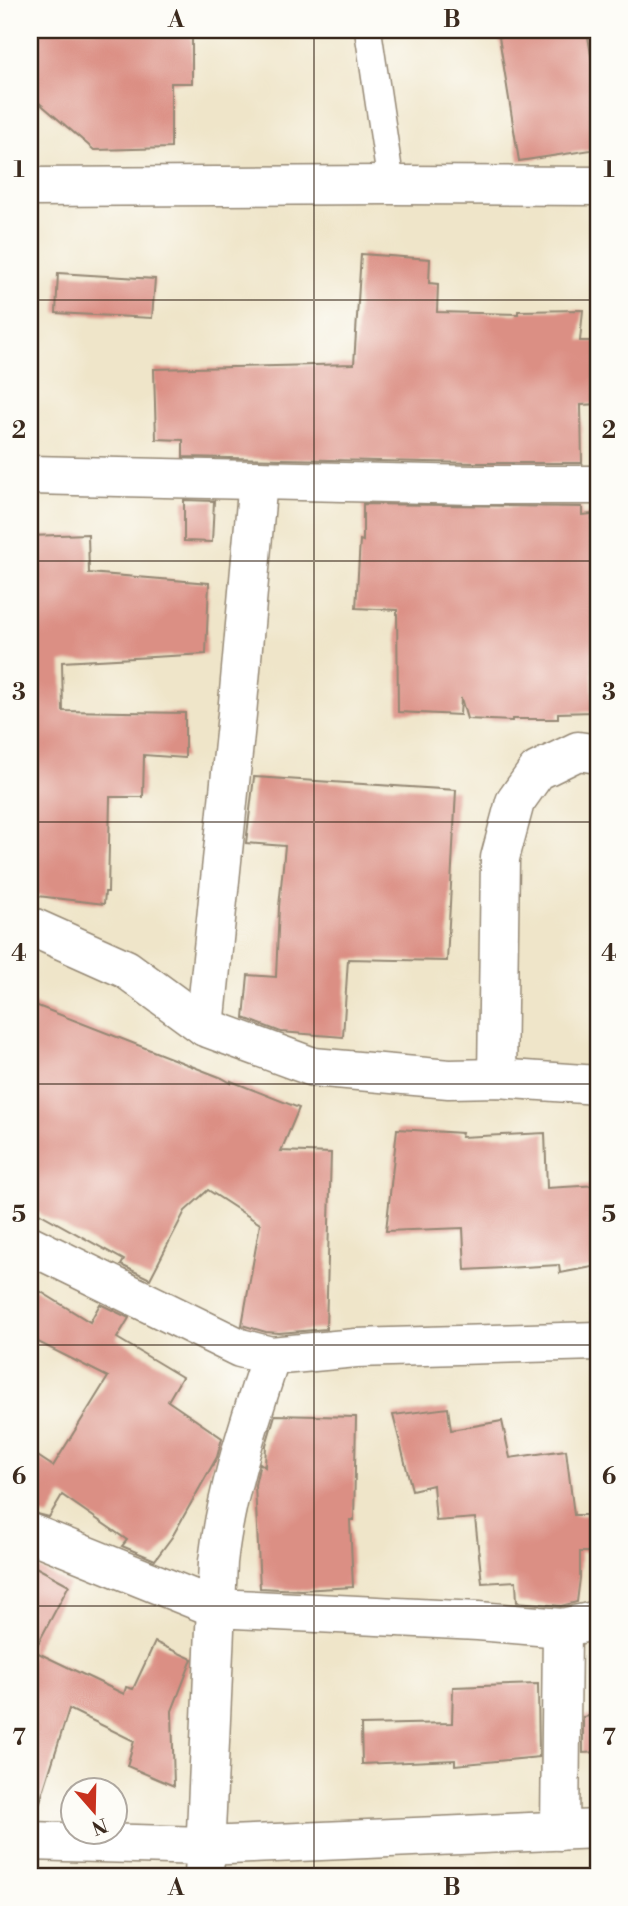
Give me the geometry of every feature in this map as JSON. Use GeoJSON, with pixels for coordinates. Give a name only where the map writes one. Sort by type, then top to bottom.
{"type":"FeatureCollection","features":[{"type":"Feature","properties":{"kind":"street"},"geometry":{"type":"LineString","coordinates":[[30,187],[598,186]]}},
{"type":"Feature","properties":{"kind":"street"},"geometry":{"type":"LineString","coordinates":[[30,475],[474,485],[598,485]]}},
{"type":"Feature","properties":{"kind":"street"},"geometry":{"type":"LineString","coordinates":[[205,1027],[258,480]]}},
{"type":"Feature","properties":{"kind":"street"},"geometry":{"type":"LineString","coordinates":[[497,1078],[500,858],[515,802],[537,771],[578,751],[598,754]]}},
{"type":"Feature","properties":{"kind":"street"},"geometry":{"type":"LineString","coordinates":[[30,926],[126,970],[205,1027],[313,1066],[449,1079],[497,1078],[598,1085]]}},
{"type":"Feature","properties":{"kind":"street"},"geometry":{"type":"LineString","coordinates":[[30,1245],[240,1348],[271,1356],[356,1348],[598,1341]]}},
{"type":"Feature","properties":{"kind":"street"},"geometry":{"type":"LineString","coordinates":[[204,1861],[222,1528],[234,1473],[271,1356]]}},
{"type":"Feature","properties":{"kind":"street"},"geometry":{"type":"LineString","coordinates":[[30,1533],[216,1608],[580,1624],[560,1830]]}},
{"type":"Feature","properties":{"kind":"street"},"geometry":{"type":"LineString","coordinates":[[30,1841],[204,1861],[598,1829]]}},
{"type":"Feature","properties":{"kind":"lane"},"geometry":{"type":"LineString","coordinates":[[368,30],[391,185]]}},
{"type":"Feature","properties":{"kind":"building"},"geometry":{"type":"Polygon","coordinates":[[[30,30],[192,30],[192,83],[171,83],[171,148],[94,150],[30,95],[30,30]]]}},
{"type":"Feature","properties":{"kind":"building"},"geometry":{"type":"Polygon","coordinates":[[[539,30],[587,30],[598,99],[598,149],[519,161],[499,37],[539,30]]]}},
{"type":"Feature","properties":{"kind":"building"},"geometry":{"type":"Polygon","coordinates":[[[361,254],[430,259],[429,283],[438,284],[437,312],[518,314],[518,311],[583,310],[580,341],[598,341],[598,404],[581,405],[582,463],[183,457],[183,440],[156,439],[154,369],[354,364],[361,254]]]}},
{"type":"Feature","properties":{"kind":"building"},"geometry":{"type":"Polygon","coordinates":[[[58,273],[155,279],[152,318],[56,313],[58,273]]]}},
{"type":"Feature","properties":{"kind":"building"},"geometry":{"type":"Polygon","coordinates":[[[184,500],[214,501],[212,542],[184,541],[184,500]]]}},
{"type":"Feature","properties":{"kind":"building"},"geometry":{"type":"Polygon","coordinates":[[[363,504],[582,507],[582,515],[592,514],[592,544],[598,544],[598,652],[592,652],[593,712],[558,713],[558,719],[467,719],[461,698],[460,715],[398,712],[397,610],[356,608],[360,540],[363,541],[363,504]]]}},
{"type":"Feature","properties":{"kind":"building"},"geometry":{"type":"Polygon","coordinates":[[[88,534],[89,573],[209,583],[206,654],[62,662],[63,711],[185,713],[185,758],[144,755],[143,797],[110,797],[108,892],[105,892],[104,904],[30,895],[30,536],[88,534]]]}},
{"type":"Feature","properties":{"kind":"building"},"geometry":{"type":"Polygon","coordinates":[[[254,777],[456,790],[447,961],[348,959],[343,1037],[281,1032],[244,1018],[248,975],[276,977],[285,846],[246,843],[254,777]]]}},
{"type":"Feature","properties":{"kind":"building"},"geometry":{"type":"Polygon","coordinates":[[[30,1003],[299,1108],[281,1151],[331,1153],[326,1329],[279,1333],[242,1325],[260,1224],[208,1190],[185,1211],[150,1279],[121,1265],[124,1260],[30,1208],[30,1003]]]}},
{"type":"Feature","properties":{"kind":"building"},"geometry":{"type":"Polygon","coordinates":[[[397,1129],[462,1133],[461,1137],[545,1133],[547,1188],[598,1185],[598,1266],[560,1273],[559,1265],[465,1270],[463,1228],[386,1231],[397,1129]]]}},
{"type":"Feature","properties":{"kind":"building"},"geometry":{"type":"Polygon","coordinates":[[[30,1285],[90,1322],[100,1304],[129,1318],[117,1338],[182,1377],[168,1401],[222,1438],[217,1457],[172,1537],[155,1560],[122,1546],[127,1540],[62,1495],[49,1517],[30,1512],[30,1451],[53,1466],[108,1377],[30,1338],[30,1285]]]}},
{"type":"Feature","properties":{"kind":"building"},"geometry":{"type":"Polygon","coordinates":[[[448,1408],[451,1430],[502,1421],[510,1458],[566,1450],[574,1515],[592,1515],[592,1552],[580,1552],[577,1602],[561,1606],[517,1602],[516,1581],[482,1583],[475,1518],[436,1521],[433,1485],[412,1490],[393,1415],[448,1408]]]}},
{"type":"Feature","properties":{"kind":"building"},"geometry":{"type":"Polygon","coordinates":[[[275,1415],[356,1417],[354,1520],[350,1520],[353,1587],[301,1590],[260,1588],[255,1485],[260,1463],[265,1467],[266,1445],[275,1415]]]}},
{"type":"Feature","properties":{"kind":"building"},"geometry":{"type":"Polygon","coordinates":[[[30,1564],[69,1585],[34,1651],[124,1694],[126,1687],[133,1689],[155,1642],[192,1659],[172,1711],[174,1786],[127,1766],[134,1741],[69,1709],[38,1808],[30,1807],[30,1564]]]}},
{"type":"Feature","properties":{"kind":"building"},"geometry":{"type":"Polygon","coordinates":[[[538,1684],[539,1757],[455,1765],[455,1760],[362,1764],[361,1725],[452,1723],[453,1687],[538,1684]]]}},
{"type":"Feature","properties":{"kind":"building"},"geometry":{"type":"Polygon","coordinates":[[[598,1715],[598,1752],[583,1753],[583,1717],[598,1715]]]}}]}
